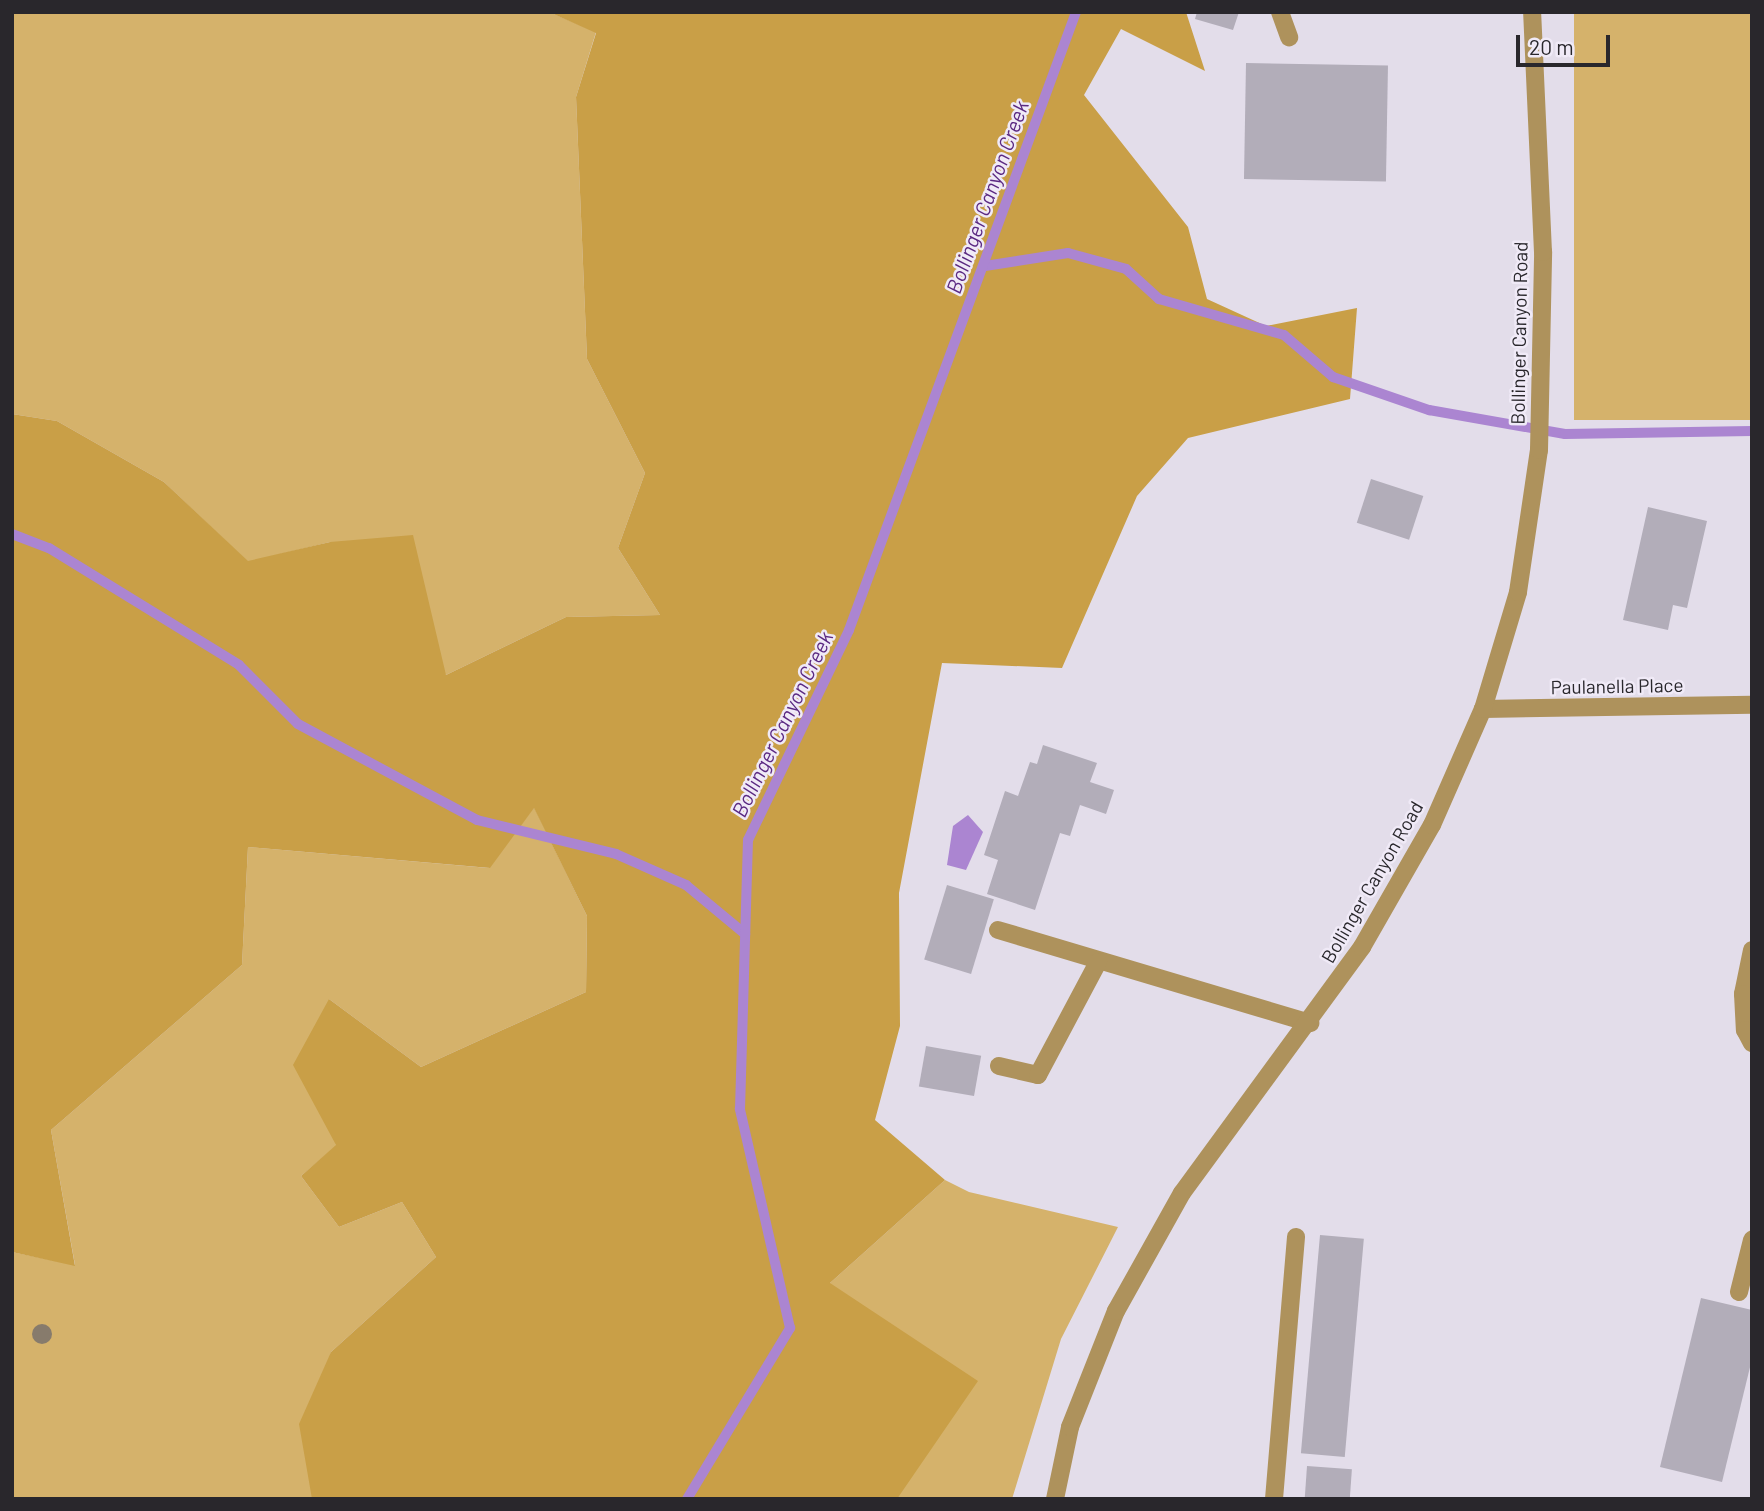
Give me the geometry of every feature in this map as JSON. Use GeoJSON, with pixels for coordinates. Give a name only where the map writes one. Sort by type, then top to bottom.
{"type":"FeatureCollection","features":[{"type":"Feature","properties":{"kind":"street"},"geometry":{"type":"LineString","coordinates":[[1280,12],[1289,37]]}},
{"type":"Feature","properties":{"kind":"street","name":"Bollinger Canyon Road"},"geometry":{"type":"LineString","coordinates":[[1055,1499],[1070,1427],[1116,1311],[1182,1193],[1310,1023],[1362,947],[1432,825],[1483,709],[1518,592],[1539,450],[1543,252],[1532,12]]}},
{"type":"Feature","properties":{"kind":"street","name":"Paulanella Place"},"geometry":{"type":"LineString","coordinates":[[1483,709],[1752,705]]}},
{"type":"Feature","properties":{"kind":"street"},"geometry":{"type":"LineString","coordinates":[[998,930],[1098,962],[1310,1023]]}},
{"type":"Feature","properties":{"kind":"street"},"geometry":{"type":"LineString","coordinates":[[1752,950],[1742,994],[1752,1043]]}},
{"type":"Feature","properties":{"kind":"street"},"geometry":{"type":"LineString","coordinates":[[999,1066],[1038,1075],[1098,962]]}},
{"type":"Feature","properties":{"kind":"street"},"geometry":{"type":"LineString","coordinates":[[1274,1499],[1296,1237]]}},
{"type":"Feature","properties":{"kind":"street"},"geometry":{"type":"LineString","coordinates":[[1739,1292],[1752,1240]]}},
{"type":"Feature","properties":{"kind":"shaded area"},"geometry":{"type":"Polygon","coordinates":[[[12,12],[549,12],[596,32],[576,97],[587,359],[645,473],[618,548],[660,615],[566,617],[446,675],[330,542],[248,562],[164,482],[57,421],[12,414],[12,12]]]}},
{"type":"Feature","properties":{"kind":"shaded area"},"geometry":{"type":"Polygon","coordinates":[[[549,12],[1186,12],[1205,71],[1121,29],[1084,95],[1188,227],[1207,299],[1266,326],[1357,308],[1350,399],[1188,438],[1137,496],[1062,668],[942,663],[899,893],[900,1026],[875,1120],[945,1180],[830,1283],[978,1381],[897,1499],[312,1499],[299,1424],[331,1352],[436,1257],[402,1202],[339,1227],[301,1176],[336,1145],[293,1065],[329,999],[421,1067],[586,992],[587,916],[534,808],[490,868],[248,847],[242,965],[51,1130],[75,1266],[12,1252],[12,414],[57,421],[164,482],[248,561],[330,542],[413,535],[446,675],[566,617],[660,615],[618,548],[645,473],[587,359],[576,97],[596,33],[549,12]]]}},
{"type":"Feature","properties":{"kind":"shaded area"},"geometry":{"type":"Polygon","coordinates":[[[1574,12],[1752,12],[1752,420],[1574,420],[1574,12]]]}},
{"type":"Feature","properties":{"kind":"shaded area"},"geometry":{"type":"Polygon","coordinates":[[[534,807],[587,916],[586,992],[421,1067],[329,999],[336,1146],[301,1176],[339,1227],[402,1202],[436,1257],[331,1352],[312,1499],[12,1499],[12,1252],[75,1265],[51,1130],[242,965],[248,847],[489,868],[534,807]]]}},
{"type":"Feature","properties":{"kind":"shaded area"},"geometry":{"type":"Polygon","coordinates":[[[968,815],[983,832],[966,870],[947,865],[953,826],[968,815]]]}},
{"type":"Feature","properties":{"kind":"shaded area"},"geometry":{"type":"Polygon","coordinates":[[[945,1180],[969,1192],[1118,1227],[1061,1339],[1012,1499],[856,1499],[830,1283],[945,1180]]]}},
{"type":"Feature","properties":{"kind":"building"},"geometry":{"type":"Polygon","coordinates":[[[1197,12],[1239,12],[1233,30],[1195,19],[1197,12]]]}},
{"type":"Feature","properties":{"kind":"building"},"geometry":{"type":"Polygon","coordinates":[[[1246,63],[1388,65],[1386,181],[1244,179],[1246,63]]]}},
{"type":"Feature","properties":{"kind":"building"},"geometry":{"type":"Polygon","coordinates":[[[1371,479],[1423,496],[1409,540],[1357,523],[1371,479]]]}},
{"type":"Feature","properties":{"kind":"building"},"geometry":{"type":"Polygon","coordinates":[[[1648,507],[1707,521],[1687,608],[1673,605],[1668,630],[1623,620],[1648,507]]]}},
{"type":"Feature","properties":{"kind":"building"},"geometry":{"type":"Polygon","coordinates":[[[1043,745],[1097,763],[1090,782],[1114,790],[1106,814],[1080,805],[1070,836],[1060,833],[1035,910],[987,894],[998,860],[984,855],[1005,791],[1018,796],[1030,762],[1037,764],[1043,745]]]}},
{"type":"Feature","properties":{"kind":"building"},"geometry":{"type":"Polygon","coordinates":[[[947,885],[994,899],[971,974],[924,960],[947,885]]]}},
{"type":"Feature","properties":{"kind":"building"},"geometry":{"type":"Polygon","coordinates":[[[926,1046],[981,1056],[974,1096],[919,1086],[926,1046]]]}},
{"type":"Feature","properties":{"kind":"building"},"geometry":{"type":"Polygon","coordinates":[[[1320,1235],[1364,1239],[1345,1457],[1301,1453],[1320,1235]]]}},
{"type":"Feature","properties":{"kind":"building"},"geometry":{"type":"Polygon","coordinates":[[[1701,1298],[1752,1310],[1752,1359],[1722,1482],[1660,1467],[1701,1298]]]}},
{"type":"Feature","properties":{"kind":"building"},"geometry":{"type":"Polygon","coordinates":[[[1307,1466],[1352,1469],[1350,1499],[1305,1499],[1307,1466]]]}},
{"type":"Feature","properties":{"kind":"waterway","name":"Bollinger Canyon Creek"},"geometry":{"type":"LineString","coordinates":[[687,1499],[790,1328],[740,1109],[748,840],[849,630],[1076,12]]}},
{"type":"Feature","properties":{"kind":"waterway"},"geometry":{"type":"LineString","coordinates":[[985,266],[1068,253],[1126,269],[1159,299],[1284,335],[1333,377],[1429,410],[1565,434],[1752,431]]}},
{"type":"Feature","properties":{"kind":"waterway"},"geometry":{"type":"LineString","coordinates":[[12,534],[49,548],[239,665],[298,724],[477,820],[616,854],[686,885],[745,934]]}}]}
